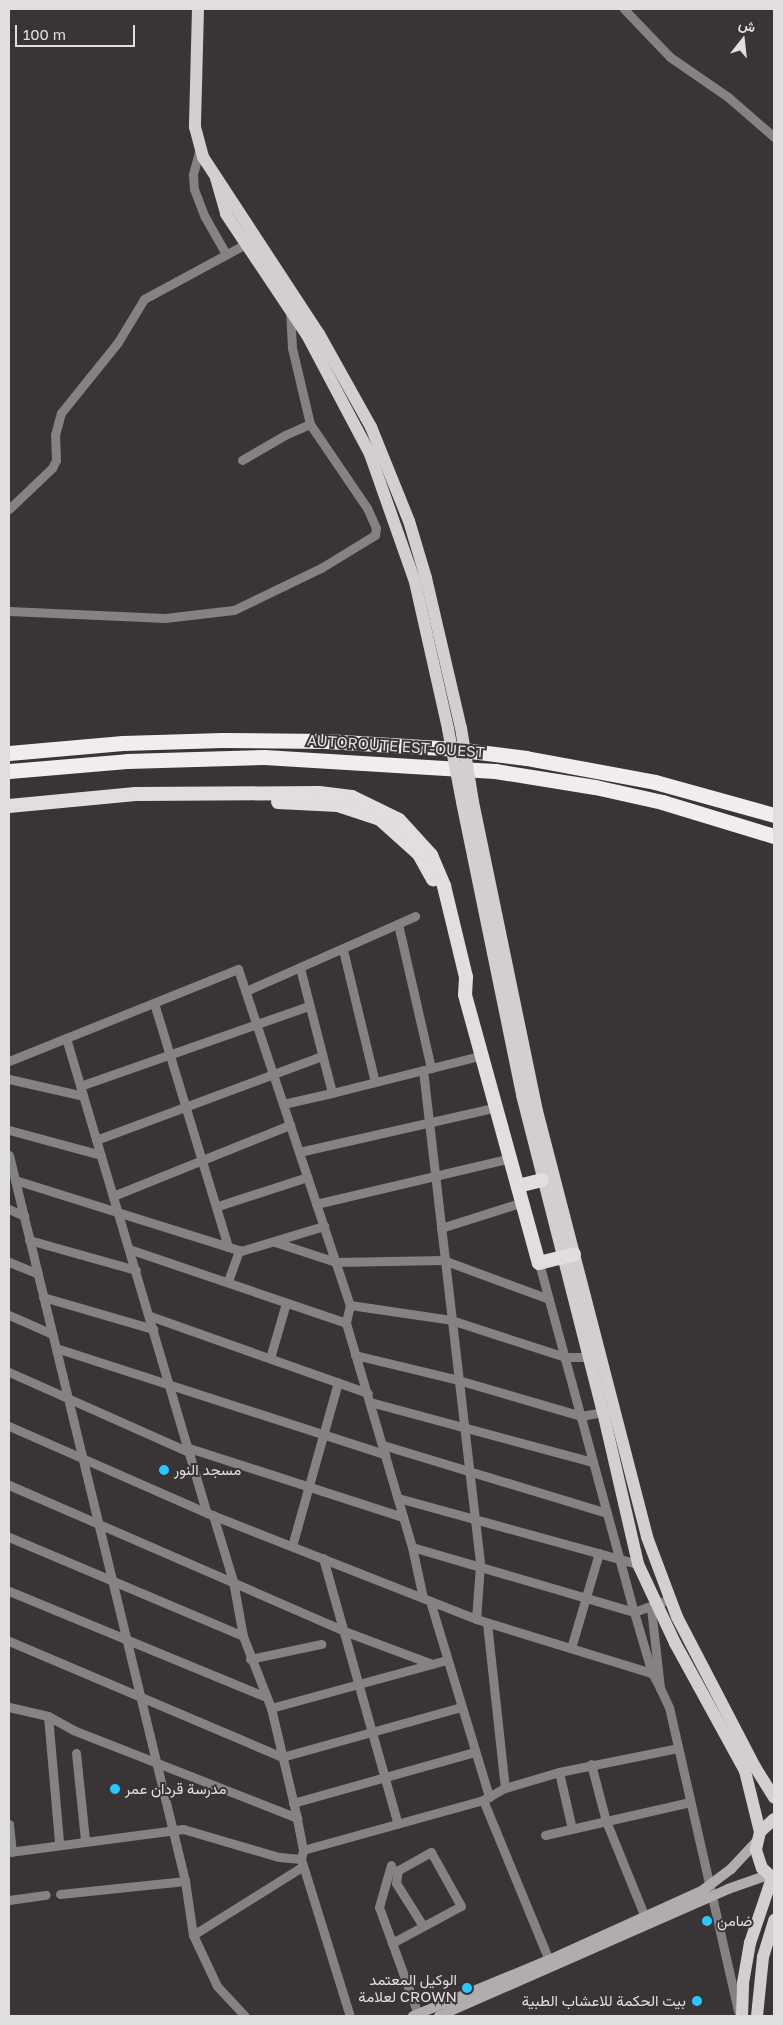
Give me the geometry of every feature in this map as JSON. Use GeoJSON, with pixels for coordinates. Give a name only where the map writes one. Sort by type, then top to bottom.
{"type":"FeatureCollection","features":[{"type":"Feature","properties":{"kind":"highway","name":"AUTOROUTE EST-OUEST"},"geometry":{"type":"LineString","coordinates":[[9,753],[123,743],[222,740],[326,741],[455,750],[526,758],[655,782],[774,815]]}},
{"type":"Feature","properties":{"kind":"highway","name":"AUTOROUTE EST-OUEST"},"geometry":{"type":"LineString","coordinates":[[9,771],[127,761],[264,757],[495,771],[595,787],[774,836]]}},
{"type":"Feature","properties":{"kind":"highway"},"geometry":{"type":"LineString","coordinates":[[9,806],[114,795],[249,792],[319,793],[352,797],[375,806],[398,820],[417,837],[439,871],[466,977],[468,1001],[540,1263],[568,1256]]}},
{"type":"Feature","properties":{"kind":"highway"},"geometry":{"type":"LineString","coordinates":[[9,815],[121,802],[264,801],[338,804],[361,810],[396,830],[420,854],[431,873],[460,991],[468,1001]]}},
{"type":"Feature","properties":{"kind":"highway"},"geometry":{"type":"LineString","coordinates":[[518,1186],[542,1180]]}},
{"type":"Feature","properties":{"kind":"main road"},"geometry":{"type":"LineString","coordinates":[[198,9],[195,100],[200,148],[216,178],[319,334],[371,428],[409,521],[426,578],[522,1095],[542,1180],[568,1256],[596,1357],[614,1432],[638,1564],[653,1606],[745,1771],[759,1836],[758,1860],[772,1878]]}},
{"type":"Feature","properties":{"kind":"main road"},"geometry":{"type":"LineString","coordinates":[[216,178],[219,200],[244,245],[290,308],[361,433],[379,476],[415,582],[455,728]]}},
{"type":"Feature","properties":{"kind":"main road"},"geometry":{"type":"LineString","coordinates":[[468,802],[538,1111],[568,1256]]}},
{"type":"Feature","properties":{"kind":"main road"},"geometry":{"type":"LineString","coordinates":[[596,1357],[603,1412],[614,1432],[647,1537],[670,1599],[727,1715],[774,1797]]}},
{"type":"Feature","properties":{"kind":"main road"},"geometry":{"type":"LineString","coordinates":[[415,2015],[454,2009],[549,1960],[710,1884],[731,1869],[774,1819]]}},
{"type":"Feature","properties":{"kind":"main road"},"geometry":{"type":"LineString","coordinates":[[439,2016],[712,1896],[772,1878]]}},
{"type":"Feature","properties":{"kind":"main road"},"geometry":{"type":"LineString","coordinates":[[741,2016],[749,1950],[772,1878]]}},
{"type":"Feature","properties":{"kind":"main road"},"geometry":{"type":"LineString","coordinates":[[757,2016],[762,1956],[774,1920]]}},
{"type":"Feature","properties":{"kind":"street"},"geometry":{"type":"LineString","coordinates":[[624,9],[664,53],[728,97],[774,137]]}},
{"type":"Feature","properties":{"kind":"street"},"geometry":{"type":"LineString","coordinates":[[200,148],[193,175],[194,189],[205,217],[226,254]]}},
{"type":"Feature","properties":{"kind":"street"},"geometry":{"type":"LineString","coordinates":[[9,509],[52,468],[56,460],[55,436],[61,413],[118,342],[144,299],[244,245]]}},
{"type":"Feature","properties":{"kind":"street"},"geometry":{"type":"LineString","coordinates":[[9,611],[165,618],[234,610],[360,545],[375,535],[375,523],[358,492],[310,424],[292,348],[290,308]]}},
{"type":"Feature","properties":{"kind":"street"},"geometry":{"type":"LineString","coordinates":[[242,460],[285,435],[310,424]]}},
{"type":"Feature","properties":{"kind":"street"},"geometry":{"type":"LineString","coordinates":[[246,991],[343,950],[415,916]]}},
{"type":"Feature","properties":{"kind":"street"},"geometry":{"type":"LineString","coordinates":[[398,924],[427,1069],[429,1123],[480,1565],[476,1619]]}},
{"type":"Feature","properties":{"kind":"street"},"geometry":{"type":"LineString","coordinates":[[343,950],[374,1082]]}},
{"type":"Feature","properties":{"kind":"street"},"geometry":{"type":"LineString","coordinates":[[300,968],[332,1093]]}},
{"type":"Feature","properties":{"kind":"street"},"geometry":{"type":"LineString","coordinates":[[9,1061],[238,969],[350,1305],[346,1323],[427,1599],[461,1707],[486,1799],[549,1960]]}},
{"type":"Feature","properties":{"kind":"street"},"geometry":{"type":"LineString","coordinates":[[154,1003],[218,1206],[228,1247]]}},
{"type":"Feature","properties":{"kind":"street"},"geometry":{"type":"LineString","coordinates":[[80,1086],[309,1006]]}},
{"type":"Feature","properties":{"kind":"street"},"geometry":{"type":"LineString","coordinates":[[66,1038],[169,1382],[233,1581],[242,1636],[271,1708],[297,1818],[302,1859],[350,2016]]}},
{"type":"Feature","properties":{"kind":"street"},"geometry":{"type":"LineString","coordinates":[[283,1104],[483,1055]]}},
{"type":"Feature","properties":{"kind":"street"},"geometry":{"type":"LineString","coordinates":[[96,1140],[322,1056]]}},
{"type":"Feature","properties":{"kind":"street"},"geometry":{"type":"LineString","coordinates":[[9,1078],[83,1096]]}},
{"type":"Feature","properties":{"kind":"street"},"geometry":{"type":"LineString","coordinates":[[299,1152],[497,1107]]}},
{"type":"Feature","properties":{"kind":"street"},"geometry":{"type":"LineString","coordinates":[[113,1196],[203,1158],[290,1125]]}},
{"type":"Feature","properties":{"kind":"street"},"geometry":{"type":"LineString","coordinates":[[9,1130],[101,1155]]}},
{"type":"Feature","properties":{"kind":"street"},"geometry":{"type":"LineString","coordinates":[[9,1155],[56,1348],[66,1397],[102,1527],[126,1638],[185,1881],[193,1935],[217,1986],[245,2016]]}},
{"type":"Feature","properties":{"kind":"street"},"geometry":{"type":"LineString","coordinates":[[316,1204],[511,1158]]}},
{"type":"Feature","properties":{"kind":"street"},"geometry":{"type":"LineString","coordinates":[[218,1206],[307,1177]]}},
{"type":"Feature","properties":{"kind":"street"},"geometry":{"type":"LineString","coordinates":[[15,1180],[239,1250],[274,1242],[324,1226]]}},
{"type":"Feature","properties":{"kind":"street"},"geometry":{"type":"LineString","coordinates":[[441,1228],[523,1202]]}},
{"type":"Feature","properties":{"kind":"street"},"geometry":{"type":"LineString","coordinates":[[9,1209],[24,1216]]}},
{"type":"Feature","properties":{"kind":"street"},"geometry":{"type":"LineString","coordinates":[[29,1240],[136,1270]]}},
{"type":"Feature","properties":{"kind":"street"},"geometry":{"type":"LineString","coordinates":[[274,1242],[336,1262],[444,1260],[549,1299]]}},
{"type":"Feature","properties":{"kind":"street"},"geometry":{"type":"LineString","coordinates":[[130,1249],[346,1323]]}},
{"type":"Feature","properties":{"kind":"street"},"geometry":{"type":"LineString","coordinates":[[228,1281],[239,1250]]}},
{"type":"Feature","properties":{"kind":"street"},"geometry":{"type":"LineString","coordinates":[[9,1262],[38,1274]]}},
{"type":"Feature","properties":{"kind":"street"},"geometry":{"type":"LineString","coordinates":[[540,1263],[634,1612],[652,1673],[669,1707],[741,2016]]}},
{"type":"Feature","properties":{"kind":"street"},"geometry":{"type":"LineString","coordinates":[[43,1296],[153,1329]]}},
{"type":"Feature","properties":{"kind":"street"},"geometry":{"type":"LineString","coordinates":[[270,1358],[286,1303]]}},
{"type":"Feature","properties":{"kind":"street"},"geometry":{"type":"LineString","coordinates":[[350,1305],[451,1320],[565,1357],[596,1357]]}},
{"type":"Feature","properties":{"kind":"street"},"geometry":{"type":"LineString","coordinates":[[9,1316],[52,1334]]}},
{"type":"Feature","properties":{"kind":"street"},"geometry":{"type":"LineString","coordinates":[[150,1316],[368,1393]]}},
{"type":"Feature","properties":{"kind":"street"},"geometry":{"type":"LineString","coordinates":[[56,1348],[169,1382],[323,1433],[384,1450],[468,1469],[607,1513]]}},
{"type":"Feature","properties":{"kind":"street"},"geometry":{"type":"LineString","coordinates":[[356,1355],[458,1380],[581,1416],[603,1412]]}},
{"type":"Feature","properties":{"kind":"street"},"geometry":{"type":"LineString","coordinates":[[9,1372],[190,1450],[403,1517]]}},
{"type":"Feature","properties":{"kind":"street"},"geometry":{"type":"LineString","coordinates":[[292,1546],[338,1382]]}},
{"type":"Feature","properties":{"kind":"street"},"geometry":{"type":"LineString","coordinates":[[370,1402],[593,1462]]}},
{"type":"Feature","properties":{"kind":"street"},"geometry":{"type":"LineString","coordinates":[[9,1426],[210,1514],[476,1619],[652,1673]]}},
{"type":"Feature","properties":{"kind":"street"},"geometry":{"type":"LineString","coordinates":[[9,1485],[344,1631],[432,1664]]}},
{"type":"Feature","properties":{"kind":"street"},"geometry":{"type":"LineString","coordinates":[[398,1498],[599,1553],[620,1561],[638,1564]]}},
{"type":"Feature","properties":{"kind":"street"},"geometry":{"type":"LineString","coordinates":[[9,1537],[242,1636]]}},
{"type":"Feature","properties":{"kind":"street"},"geometry":{"type":"LineString","coordinates":[[412,1547],[480,1565],[634,1612],[670,1599]]}},
{"type":"Feature","properties":{"kind":"street"},"geometry":{"type":"LineString","coordinates":[[571,1648],[599,1553]]}},
{"type":"Feature","properties":{"kind":"street"},"geometry":{"type":"LineString","coordinates":[[323,1558],[398,1824]]}},
{"type":"Feature","properties":{"kind":"street"},"geometry":{"type":"LineString","coordinates":[[9,1591],[266,1697]]}},
{"type":"Feature","properties":{"kind":"street"},"geometry":{"type":"LineString","coordinates":[[653,1606],[660,1688]]}},
{"type":"Feature","properties":{"kind":"street"},"geometry":{"type":"LineString","coordinates":[[487,1622],[505,1788]]}},
{"type":"Feature","properties":{"kind":"street"},"geometry":{"type":"LineString","coordinates":[[9,1641],[140,1695],[282,1757],[461,1707]]}},
{"type":"Feature","properties":{"kind":"street"},"geometry":{"type":"LineString","coordinates":[[250,1659],[321,1644]]}},
{"type":"Feature","properties":{"kind":"street"},"geometry":{"type":"LineString","coordinates":[[271,1708],[447,1660]]}},
{"type":"Feature","properties":{"kind":"street"},"geometry":{"type":"LineString","coordinates":[[10,1704],[48,1716],[73,1730],[297,1818]]}},
{"type":"Feature","properties":{"kind":"street"},"geometry":{"type":"LineString","coordinates":[[48,1716],[58,1843]]}},
{"type":"Feature","properties":{"kind":"street"},"geometry":{"type":"LineString","coordinates":[[193,1935],[302,1859],[398,1824],[486,1799],[505,1788],[559,1772],[591,1764],[678,1748]]}},
{"type":"Feature","properties":{"kind":"street"},"geometry":{"type":"LineString","coordinates":[[293,1803],[474,1752]]}},
{"type":"Feature","properties":{"kind":"street"},"geometry":{"type":"LineString","coordinates":[[76,1753],[85,1840]]}},
{"type":"Feature","properties":{"kind":"street"},"geometry":{"type":"LineString","coordinates":[[591,1764],[606,1821],[645,1916]]}},
{"type":"Feature","properties":{"kind":"street"},"geometry":{"type":"LineString","coordinates":[[559,1772],[572,1829]]}},
{"type":"Feature","properties":{"kind":"street"},"geometry":{"type":"LineString","coordinates":[[545,1835],[690,1802]]}},
{"type":"Feature","properties":{"kind":"street"},"geometry":{"type":"LineString","coordinates":[[9,1824],[11,1852],[58,1843],[190,1830],[279,1857],[302,1859]]}},
{"type":"Feature","properties":{"kind":"street"},"geometry":{"type":"LineString","coordinates":[[392,1943],[462,1906],[431,1852],[398,1870],[396,1883],[423,1926]]}},
{"type":"Feature","properties":{"kind":"street"},"geometry":{"type":"LineString","coordinates":[[391,1866],[379,1907],[415,2015]]}},
{"type":"Feature","properties":{"kind":"street"},"geometry":{"type":"LineString","coordinates":[[60,1894],[185,1881]]}},
{"type":"Feature","properties":{"kind":"street"},"geometry":{"type":"LineString","coordinates":[[9,1900],[46,1895]]}},
{"type":"Feature","properties":{"kind":"place","name":"مسجد النور"},"geometry":{"type":"Point","coordinates":[164,1470]}},
{"type":"Feature","properties":{"kind":"place","name":"مدرسة قردان عمر"},"geometry":{"type":"Point","coordinates":[115,1789]}},
{"type":"Feature","properties":{"kind":"place","name":"ضامن"},"geometry":{"type":"Point","coordinates":[707,1921]}},
{"type":"Feature","properties":{"kind":"place","name":"الوكيل المعتمد لعلامة CROWN"},"geometry":{"type":"Point","coordinates":[467,1988]}},
{"type":"Feature","properties":{"kind":"place","name":"بيت الحكمة للاعشاب الطبية"},"geometry":{"type":"Point","coordinates":[697,2001]}}]}
